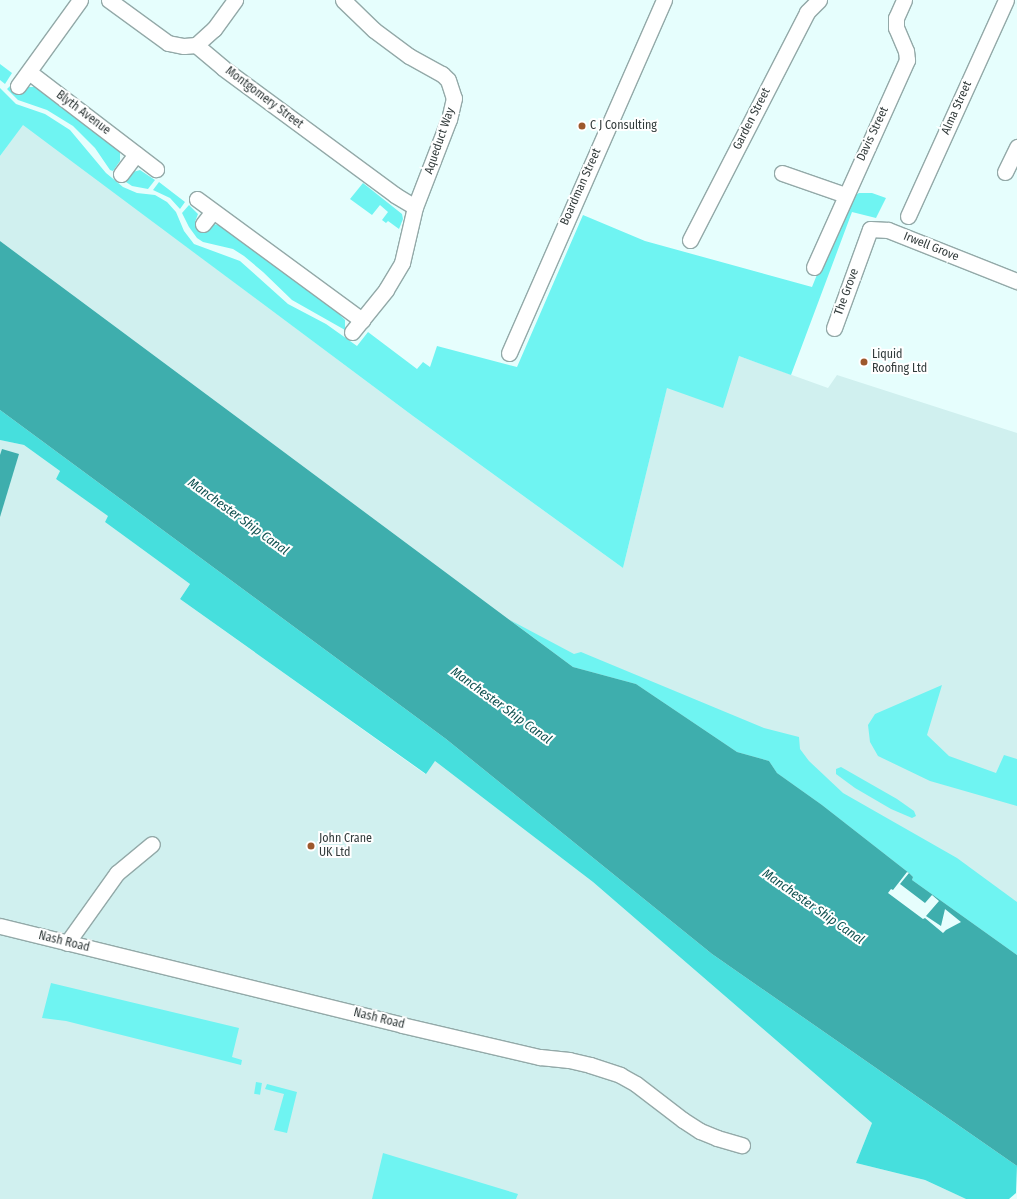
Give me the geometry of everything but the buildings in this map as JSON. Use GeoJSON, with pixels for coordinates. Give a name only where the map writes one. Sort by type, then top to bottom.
{"type":"FeatureCollection","features":[{"type":"Feature","properties":{"kind":"street"},"geometry":{"type":"LineString","coordinates":[[18,86],[80,0]]}},
{"type":"Feature","properties":{"kind":"street"},"geometry":{"type":"LineString","coordinates":[[109,0],[168,44],[184,46],[196,45],[214,29],[235,0]]}},
{"type":"Feature","properties":{"kind":"street","name":"Aqueduct Way"},"geometry":{"type":"LineString","coordinates":[[343,0],[374,30],[409,56],[442,74],[448,80],[454,98],[453,108],[415,207],[402,263],[386,290],[352,332]]}},
{"type":"Feature","properties":{"kind":"street","name":"Boardman Street"},"geometry":{"type":"LineString","coordinates":[[509,353],[664,0]]}},
{"type":"Feature","properties":{"kind":"street","name":"Garden Street"},"geometry":{"type":"LineString","coordinates":[[690,240],[807,12],[819,0]]}},
{"type":"Feature","properties":{"kind":"street","name":"Davis Street"},"geometry":{"type":"LineString","coordinates":[[814,267],[845,195],[907,60],[906,51],[896,28],[896,18],[904,0]]}},
{"type":"Feature","properties":{"kind":"street","name":"Alma Street"},"geometry":{"type":"LineString","coordinates":[[908,216],[1006,0]]}},
{"type":"Feature","properties":{"kind":"street","name":"Montgomery Street"},"geometry":{"type":"LineString","coordinates":[[196,45],[212,59],[376,181],[415,207]]}},
{"type":"Feature","properties":{"kind":"street","name":"Blyth Avenue"},"geometry":{"type":"LineString","coordinates":[[29,72],[156,169]]}},
{"type":"Feature","properties":{"kind":"street"},"geometry":{"type":"LineString","coordinates":[[1005,172],[1017,147]]}},
{"type":"Feature","properties":{"kind":"street"},"geometry":{"type":"LineString","coordinates":[[121,174],[136,154]]}},
{"type":"Feature","properties":{"kind":"street"},"geometry":{"type":"LineString","coordinates":[[782,174],[845,195]]}},
{"type":"Feature","properties":{"kind":"street"},"geometry":{"type":"LineString","coordinates":[[196,199],[362,320]]}},
{"type":"Feature","properties":{"kind":"street"},"geometry":{"type":"LineString","coordinates":[[203,224],[213,211]]}},
{"type":"Feature","properties":{"kind":"street","name":"Irwell Grove"},"geometry":{"type":"LineString","coordinates":[[860,256],[870,229],[888,230],[1017,281]]}},
{"type":"Feature","properties":{"kind":"street","name":"The Grove"},"geometry":{"type":"LineString","coordinates":[[834,328],[860,256]]}},
{"type":"Feature","properties":{"kind":"street"},"geometry":{"type":"LineString","coordinates":[[66,943],[117,873],[152,844]]}},
{"type":"Feature","properties":{"kind":"street","name":"Nash Road"},"geometry":{"type":"LineString","coordinates":[[0,926],[402,1025],[540,1057],[569,1060],[590,1065],[620,1075],[636,1084],[700,1131],[717,1138],[742,1144]]}},
{"type":"Feature","properties":{"kind":"shaded area"},"geometry":{"type":"Polygon","coordinates":[[[0,64],[12,73],[5,84],[0,80],[0,64]]]}},
{"type":"Feature","properties":{"kind":"shaded area"},"geometry":{"type":"Polygon","coordinates":[[[10,86],[21,93],[27,87],[36,87],[120,151],[120,161],[113,171],[110,170],[95,148],[73,126],[47,110],[18,100],[7,89],[10,86]]]}},
{"type":"Feature","properties":{"kind":"shaded area"},"geometry":{"type":"Polygon","coordinates":[[[0,88],[16,104],[45,114],[70,130],[106,173],[123,187],[137,193],[155,195],[167,202],[176,212],[184,231],[194,244],[240,261],[288,304],[326,324],[357,346],[368,332],[417,369],[423,362],[430,367],[437,346],[517,367],[583,215],[645,241],[812,287],[847,200],[859,193],[872,193],[886,198],[876,218],[852,212],[791,375],[739,356],[723,408],[667,388],[623,568],[413,416],[23,125],[0,156],[0,88]]]}},
{"type":"Feature","properties":{"kind":"shaded area"},"geometry":{"type":"Polygon","coordinates":[[[23,124],[413,416],[623,568],[667,387],[739,356],[828,388],[837,375],[1017,433],[1017,955],[573,667],[0,241],[0,156],[23,124]]]}},
{"type":"Feature","properties":{"kind":"shaded area"},"geometry":{"type":"Polygon","coordinates":[[[140,170],[155,180],[148,189],[132,186],[126,182],[133,172],[140,170]]]}},
{"type":"Feature","properties":{"kind":"shaded area"},"geometry":{"type":"Polygon","coordinates":[[[159,182],[185,202],[180,209],[170,198],[153,190],[159,182]]]}},
{"type":"Feature","properties":{"kind":"shaded area"},"geometry":{"type":"Polygon","coordinates":[[[363,183],[402,214],[403,219],[399,229],[388,221],[386,223],[382,220],[388,212],[380,205],[372,215],[350,199],[363,183]]]}},
{"type":"Feature","properties":{"kind":"shaded area"},"geometry":{"type":"Polygon","coordinates":[[[189,205],[198,214],[195,222],[207,232],[214,224],[221,226],[337,312],[345,320],[345,330],[292,300],[263,272],[233,249],[203,242],[197,238],[189,227],[182,213],[189,205]]]}},
{"type":"Feature","properties":{"kind":"shaded area"},"geometry":{"type":"Polygon","coordinates":[[[0,410],[446,739],[712,954],[1017,1166],[1016,1193],[1009,1199],[966,1199],[925,1180],[856,1163],[872,1123],[593,882],[435,761],[426,774],[180,599],[190,584],[105,522],[108,516],[56,479],[60,471],[24,445],[0,440],[0,410]]]}},
{"type":"Feature","properties":{"kind":"shaded area"},"geometry":{"type":"Polygon","coordinates":[[[0,440],[24,445],[60,471],[56,479],[109,516],[105,522],[190,584],[180,599],[425,774],[435,761],[593,882],[872,1123],[856,1163],[925,1180],[966,1199],[0,1199],[0,440]]]}},
{"type":"Feature","properties":{"kind":"shaded area"},"geometry":{"type":"Polygon","coordinates":[[[510,620],[574,654],[581,652],[764,728],[799,737],[800,749],[809,761],[843,793],[957,858],[1017,902],[1017,955],[912,880],[913,877],[909,873],[822,805],[777,773],[769,761],[737,752],[636,684],[573,667],[510,620]]]}},
{"type":"Feature","properties":{"kind":"shaded area"},"geometry":{"type":"Polygon","coordinates":[[[942,685],[927,735],[949,756],[996,773],[1004,755],[1017,759],[1017,806],[930,781],[878,756],[870,742],[868,725],[875,714],[942,685]]]}},
{"type":"Feature","properties":{"kind":"shaded area"},"geometry":{"type":"Polygon","coordinates":[[[841,767],[897,799],[914,811],[916,816],[912,818],[891,809],[855,788],[836,774],[836,769],[841,767]]]}},
{"type":"Feature","properties":{"kind":"shaded area"},"geometry":{"type":"Polygon","coordinates":[[[51,983],[239,1028],[232,1057],[242,1060],[241,1065],[66,1021],[42,1018],[51,983]]]}},
{"type":"Feature","properties":{"kind":"shaded area"},"geometry":{"type":"Polygon","coordinates":[[[256,1082],[262,1083],[260,1095],[254,1094],[256,1082]]]}},
{"type":"Feature","properties":{"kind":"shaded area"},"geometry":{"type":"Polygon","coordinates":[[[267,1084],[297,1092],[287,1133],[274,1130],[284,1094],[265,1089],[267,1084]]]}},
{"type":"Feature","properties":{"kind":"shaded area"},"geometry":{"type":"Polygon","coordinates":[[[383,1153],[518,1194],[516,1199],[372,1199],[383,1153]]]}},
{"type":"Feature","properties":{"kind":"water","name":"Manchester Ship Canal"},"geometry":{"type":"Polygon","coordinates":[[[0,241],[573,667],[636,684],[737,752],[769,761],[777,773],[822,805],[909,873],[913,877],[912,880],[1017,955],[1017,1166],[712,954],[446,739],[0,410],[0,241]]]}},
{"type":"Feature","properties":{"kind":"water"},"geometry":{"type":"Polygon","coordinates":[[[2,449],[19,454],[0,517],[0,455],[2,449]]]}},
{"type":"Feature","properties":{"kind":"pier"},"geometry":{"type":"Polygon","coordinates":[[[907,872],[909,873],[900,884],[925,903],[932,895],[939,901],[926,916],[941,926],[945,909],[961,922],[943,933],[925,918],[923,919],[888,893],[891,889],[893,890],[907,872]]]}},
{"type":"Feature","properties":{"kind":"place","name":"C J Consulting"},"geometry":{"type":"Point","coordinates":[582,126]}},
{"type":"Feature","properties":{"kind":"place","name":"Liquid Roofing Ltd"},"geometry":{"type":"Point","coordinates":[864,362]}},
{"type":"Feature","properties":{"kind":"place","name":"John Crane UK Ltd"},"geometry":{"type":"Point","coordinates":[311,846]}}]}
